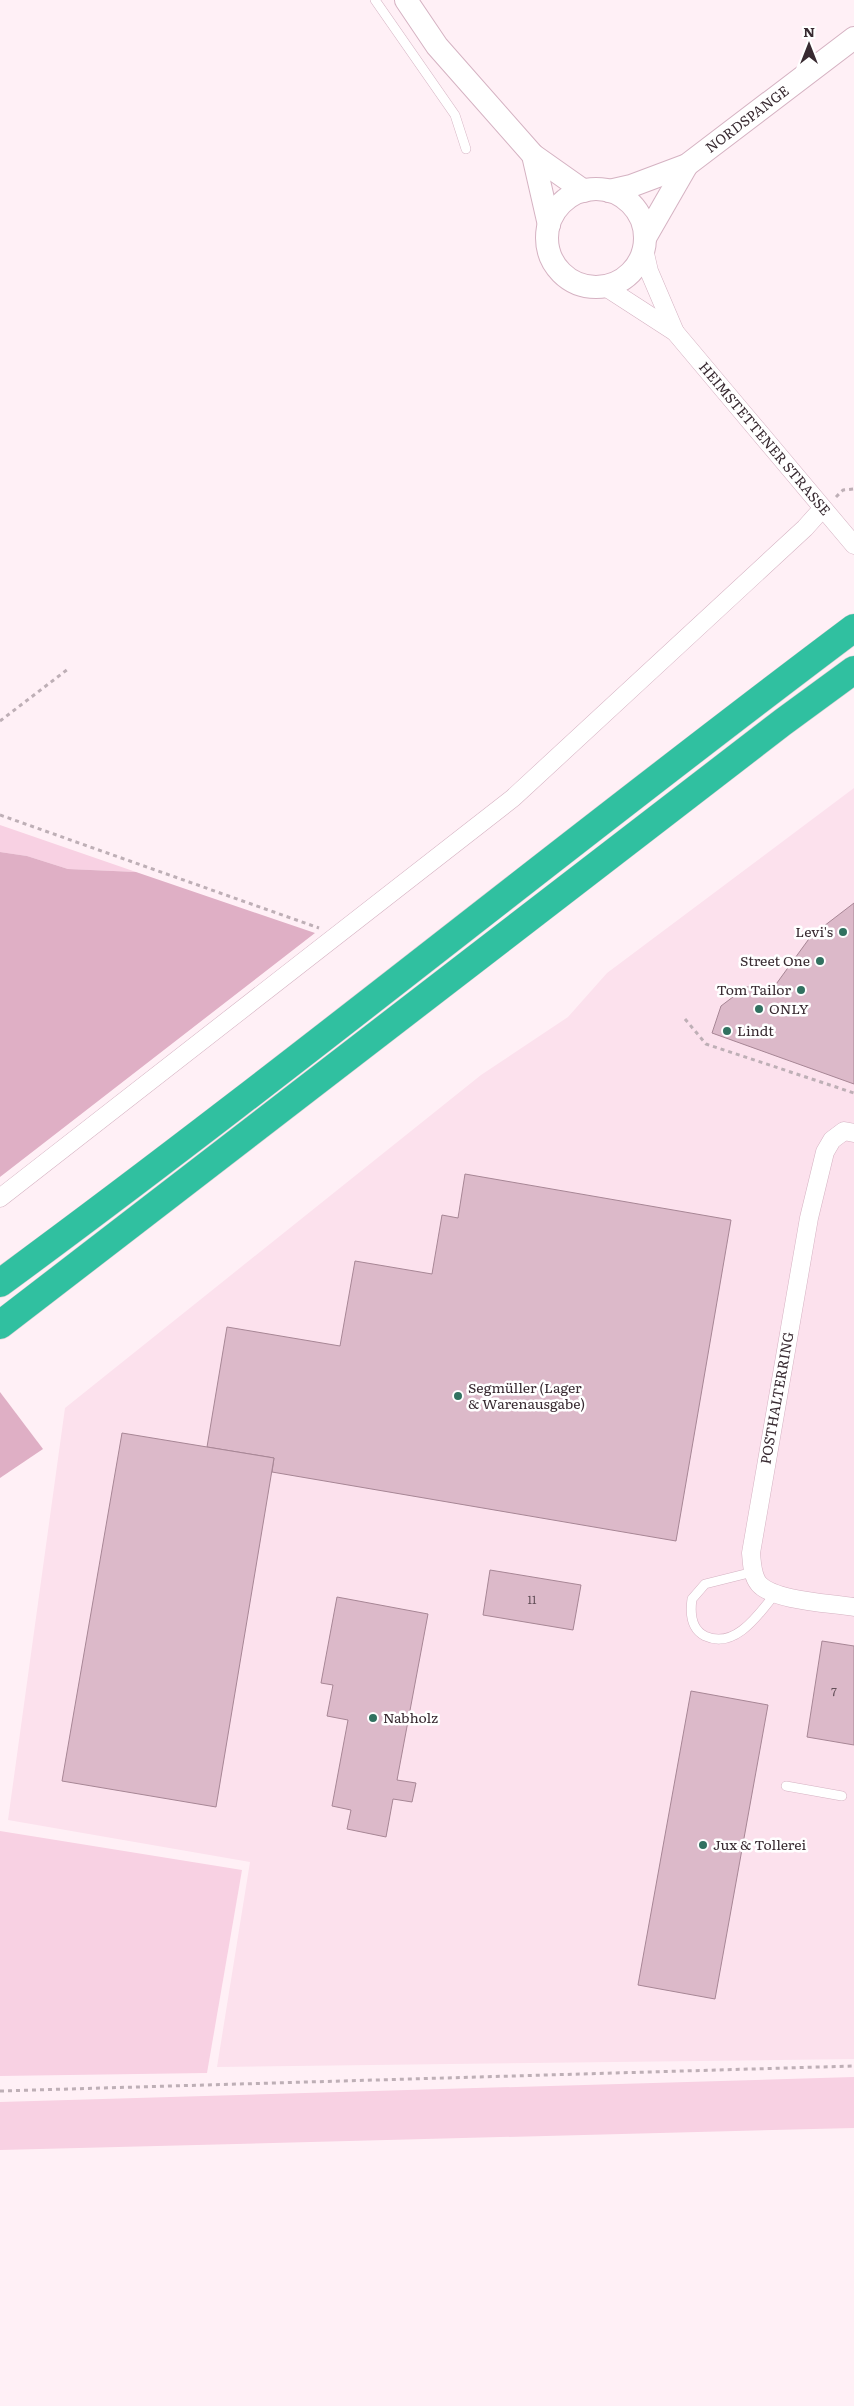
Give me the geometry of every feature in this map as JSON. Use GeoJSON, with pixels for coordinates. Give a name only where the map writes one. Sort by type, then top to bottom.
{"type":"FeatureCollection","features":[{"type":"Feature","properties":{"kind":"highway"},"geometry":{"type":"LineString","coordinates":[[0,1284],[142,1179],[502,896],[854,628]]}},
{"type":"Feature","properties":{"kind":"highway"},"geometry":{"type":"LineString","coordinates":[[0,1325],[768,734],[854,670]]}},
{"type":"Feature","properties":{"kind":"street","name":"HEIMSTETTENER STRASSE"},"geometry":{"type":"LineString","coordinates":[[406,0],[438,46],[533,155],[584,190]]}},
{"type":"Feature","properties":{"kind":"street","name":"NORDSPANGE"},"geometry":{"type":"LineString","coordinates":[[609,190],[631,186],[687,164],[854,38]]}},
{"type":"Feature","properties":{"kind":"street","name":"HEIMSTETTENER STRASSE"},"geometry":{"type":"LineString","coordinates":[[533,155],[548,225],[549,253],[555,265],[564,276],[576,283],[590,287],[618,282],[629,274],[638,263],[644,244]]}},
{"type":"Feature","properties":{"kind":"street","name":"NORDSPANGE"},"geometry":{"type":"LineString","coordinates":[[644,244],[687,164]]}},
{"type":"Feature","properties":{"kind":"street"},"geometry":{"type":"LineString","coordinates":[[548,225],[561,203],[584,190],[609,190]]}},
{"type":"Feature","properties":{"kind":"street","name":"HEIMSTETTENER STRASSE"},"geometry":{"type":"LineString","coordinates":[[609,190],[631,203],[639,214],[649,271],[675,332],[822,509],[854,544]]}},
{"type":"Feature","properties":{"kind":"street","name":"HEIMSTETTENER STRASSE"},"geometry":{"type":"LineString","coordinates":[[604,286],[675,332]]}},
{"type":"Feature","properties":{"kind":"street"},"geometry":{"type":"LineString","coordinates":[[0,1198],[513,798],[805,528],[822,509]]}},
{"type":"Feature","properties":{"kind":"street","name":"POSTHALTERRING"},"geometry":{"type":"LineString","coordinates":[[753,1572],[751,1553],[809,1218],[825,1152],[832,1140],[844,1132],[854,1133]]}},
{"type":"Feature","properties":{"kind":"street"},"geometry":{"type":"LineString","coordinates":[[753,1572],[758,1583],[775,1594],[854,1607]]}},
{"type":"Feature","properties":{"kind":"lane"},"geometry":{"type":"LineString","coordinates":[[376,0],[455,115],[466,149]]}},
{"type":"Feature","properties":{"kind":"lane"},"geometry":{"type":"LineString","coordinates":[[753,1572],[705,1584],[692,1599],[692,1621],[700,1633],[714,1640],[729,1638],[752,1622],[775,1594]]}},
{"type":"Feature","properties":{"kind":"lane"},"geometry":{"type":"LineString","coordinates":[[786,1786],[842,1796]]}},
{"type":"Feature","properties":{"kind":"path"},"geometry":{"type":"LineString","coordinates":[[0,720],[68,669]]}},
{"type":"Feature","properties":{"kind":"path"},"geometry":{"type":"LineString","coordinates":[[0,815],[338,935]]}},
{"type":"Feature","properties":{"kind":"path"},"geometry":{"type":"LineString","coordinates":[[685,1019],[706,1044],[854,1093]]}},
{"type":"Feature","properties":{"kind":"path"},"geometry":{"type":"LineString","coordinates":[[0,2091],[854,2066]]}},
{"type":"Feature","properties":{"kind":"shaded area"},"geometry":{"type":"Polygon","coordinates":[[[854,788],[854,2059],[217,2067],[250,1862],[8,1820],[65,1408],[481,1075],[568,1017],[607,973],[854,788]]]}},
{"type":"Feature","properties":{"kind":"shaded area"},"geometry":{"type":"Polygon","coordinates":[[[0,825],[136,872],[68,869],[27,856],[0,852],[0,825]]]}},
{"type":"Feature","properties":{"kind":"shaded area"},"geometry":{"type":"Polygon","coordinates":[[[0,852],[27,856],[68,869],[136,872],[315,933],[0,1177],[0,852]]]}},
{"type":"Feature","properties":{"kind":"shaded area"},"geometry":{"type":"Polygon","coordinates":[[[0,1392],[43,1449],[0,1478],[0,1392]]]}},
{"type":"Feature","properties":{"kind":"shaded area"},"geometry":{"type":"Polygon","coordinates":[[[0,1831],[242,1870],[207,2073],[0,2076],[0,1831]]]}},
{"type":"Feature","properties":{"kind":"shaded area"},"geometry":{"type":"Polygon","coordinates":[[[854,2077],[854,2128],[0,2150],[0,2102],[854,2077]]]}},
{"type":"Feature","properties":{"kind":"building"},"geometry":{"type":"Polygon","coordinates":[[[854,903],[854,1084],[712,1033],[721,1006],[746,987],[774,987],[811,936],[854,903]]]}},
{"type":"Feature","properties":{"kind":"building","name":"Segmüller (Lager & Warenausgabe)"},"geometry":{"type":"Polygon","coordinates":[[[465,1174],[731,1220],[676,1541],[272,1472],[274,1458],[207,1447],[227,1327],[340,1346],[355,1261],[432,1274],[442,1215],[458,1218],[465,1174]]]}},
{"type":"Feature","properties":{"kind":"building"},"geometry":{"type":"Polygon","coordinates":[[[122,1433],[274,1458],[216,1807],[62,1781],[122,1433]]]}},
{"type":"Feature","properties":{"kind":"building"},"geometry":{"type":"Polygon","coordinates":[[[490,1570],[581,1585],[573,1630],[483,1615],[490,1570]]]}},
{"type":"Feature","properties":{"kind":"building","name":"Nabholz"},"geometry":{"type":"Polygon","coordinates":[[[337,1597],[428,1614],[397,1780],[416,1783],[412,1802],[393,1799],[386,1837],[347,1829],[351,1810],[332,1806],[348,1720],[327,1716],[333,1685],[321,1683],[337,1597]]]}},
{"type":"Feature","properties":{"kind":"building"},"geometry":{"type":"Polygon","coordinates":[[[822,1641],[854,1646],[854,1745],[807,1737],[822,1641]]]}},
{"type":"Feature","properties":{"kind":"building","name":"Jux & Tollerei"},"geometry":{"type":"Polygon","coordinates":[[[691,1691],[768,1705],[715,1999],[638,1985],[691,1691]]]}},
{"type":"Feature","properties":{"kind":"place","name":"Levi's"},"geometry":{"type":"Point","coordinates":[843,932]}},
{"type":"Feature","properties":{"kind":"place","name":"Street One"},"geometry":{"type":"Point","coordinates":[820,961]}},
{"type":"Feature","properties":{"kind":"place","name":"Tom Tailor"},"geometry":{"type":"Point","coordinates":[801,990]}},
{"type":"Feature","properties":{"kind":"place","name":"ONLY"},"geometry":{"type":"Point","coordinates":[759,1009]}},
{"type":"Feature","properties":{"kind":"place","name":"Lindt"},"geometry":{"type":"Point","coordinates":[727,1031]}},
{"type":"Feature","properties":{"kind":"place","name":"Segmüller (Lager & Warenausgabe)"},"geometry":{"type":"Point","coordinates":[458,1396]}},
{"type":"Feature","properties":{"kind":"place","name":"Nabholz"},"geometry":{"type":"Point","coordinates":[373,1718]}},
{"type":"Feature","properties":{"kind":"place","name":"Jux & Tollerei"},"geometry":{"type":"Point","coordinates":[703,1845]}}]}
